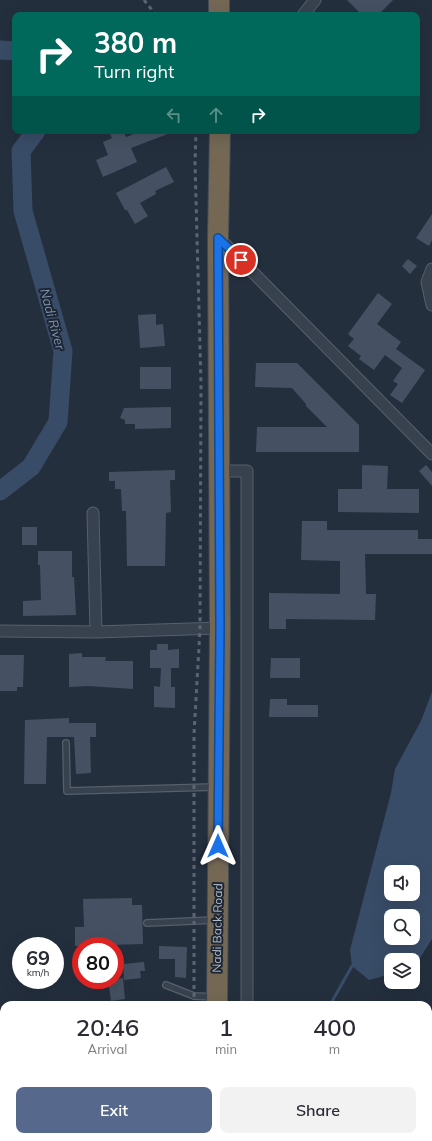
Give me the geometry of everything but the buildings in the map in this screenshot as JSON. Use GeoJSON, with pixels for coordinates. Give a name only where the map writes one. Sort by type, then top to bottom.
{"type":"FeatureCollection","features":[{"type":"Feature","properties":{"kind":"highway"},"geometry":{"type":"LineString","coordinates":[[219,0],[219,12]]}},
{"type":"Feature","properties":{"kind":"highway","name":"Nadi Back Road"},"geometry":{"type":"LineString","coordinates":[[217,1001],[220,628],[218,238],[220,134]]}},
{"type":"Feature","properties":{"kind":"street"},"geometry":{"type":"LineString","coordinates":[[305,12],[315,0]]}},
{"type":"Feature","properties":{"kind":"street"},"geometry":{"type":"LineString","coordinates":[[218,238],[432,454]]}},
{"type":"Feature","properties":{"kind":"street"},"geometry":{"type":"LineString","coordinates":[[432,269],[427,282],[432,305]]}},
{"type":"Feature","properties":{"kind":"street"},"geometry":{"type":"LineString","coordinates":[[219,471],[246,471],[247,1001]]}},
{"type":"Feature","properties":{"kind":"street"},"geometry":{"type":"LineString","coordinates":[[94,513],[96,632]]}},
{"type":"Feature","properties":{"kind":"street"},"geometry":{"type":"LineString","coordinates":[[0,631],[96,632],[220,628]]}},
{"type":"Feature","properties":{"kind":"lane"},"geometry":{"type":"LineString","coordinates":[[66,743],[67,791],[219,787]]}},
{"type":"Feature","properties":{"kind":"lane"},"geometry":{"type":"LineString","coordinates":[[147,923],[218,920]]}},
{"type":"Feature","properties":{"kind":"lane"},"geometry":{"type":"LineString","coordinates":[[166,986],[194,996],[217,1001]]}},
{"type":"Feature","properties":{"kind":"water"},"geometry":{"type":"Polygon","coordinates":[[[432,692],[432,939],[420,958],[420,953],[384,953],[384,976],[369,980],[352,966],[350,950],[391,793],[395,769],[421,721],[432,692]]]}},
{"type":"Feature","properties":{"kind":"waterway","name":"Nadi River"},"geometry":{"type":"LineString","coordinates":[[0,50],[12,51]]}},
{"type":"Feature","properties":{"kind":"waterway","name":"Nadi River"},"geometry":{"type":"LineString","coordinates":[[0,491],[31,467],[58,422],[63,351],[23,211],[21,151],[34,134]]}},
{"type":"Feature","properties":{"kind":"waterway"},"geometry":{"type":"LineString","coordinates":[[332,1001],[352,966]]}},
{"type":"Feature","properties":{"kind":"railway"},"geometry":{"type":"LineString","coordinates":[[144,0],[154,12]]}},
{"type":"Feature","properties":{"kind":"railway"},"geometry":{"type":"LineString","coordinates":[[194,1001],[194,734],[200,629],[201,384],[195,163],[196,134]]}},
{"type":"Feature","properties":{"kind":"route"},"geometry":{"type":"LineString","coordinates":[[218,846],[220,628],[218,238],[241,260]]}}]}
